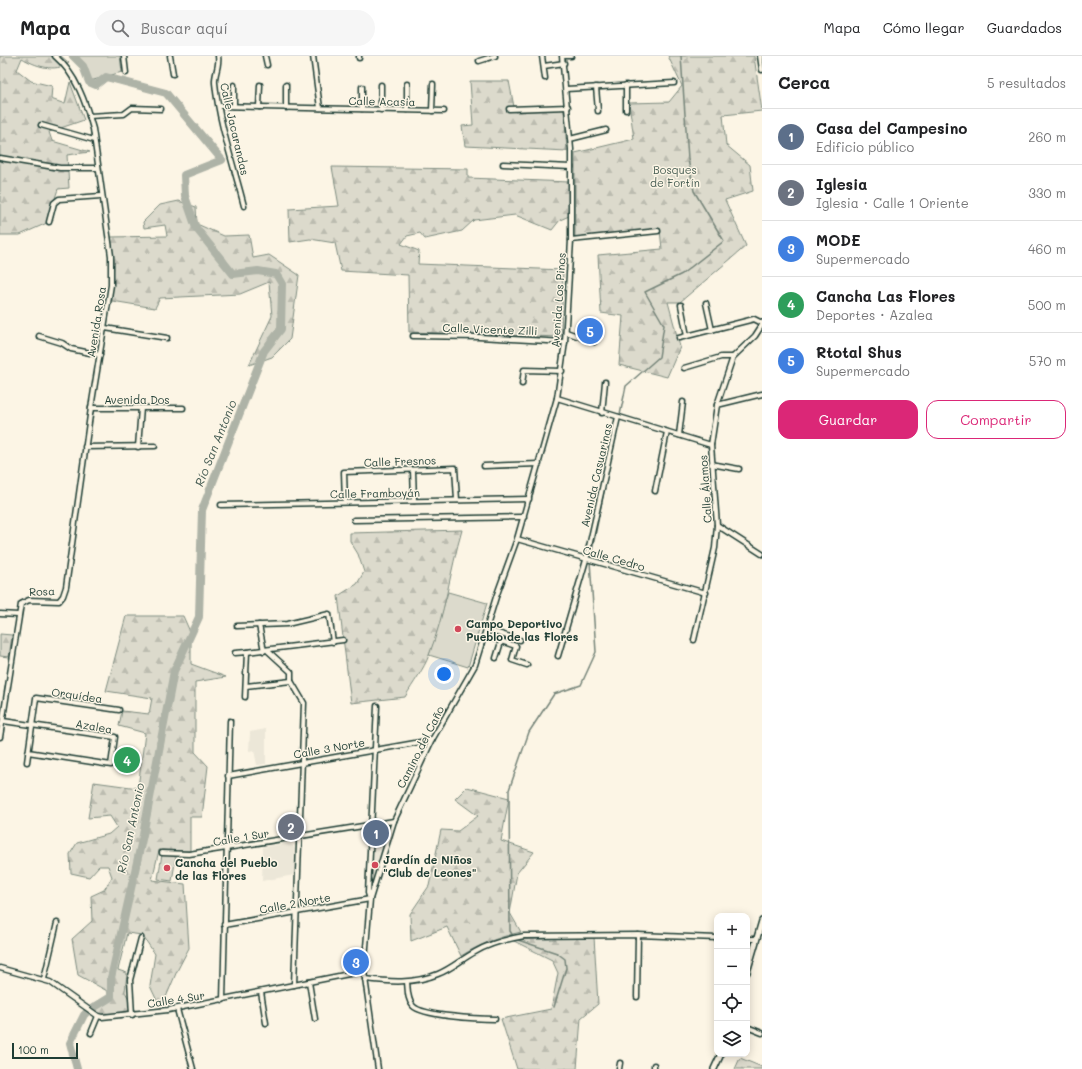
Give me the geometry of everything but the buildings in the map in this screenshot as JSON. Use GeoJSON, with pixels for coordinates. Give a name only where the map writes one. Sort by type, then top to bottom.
{"type":"FeatureCollection","features":[{"type":"Feature","properties":{"kind":"street","name":"Avenida Rosa"},"geometry":{"type":"LineString","coordinates":[[55,56],[63,62],[72,75],[89,116],[94,140],[111,256],[111,285],[105,328],[85,447],[66,587],[61,599]]}},
{"type":"Feature","properties":{"kind":"street"},"geometry":{"type":"LineString","coordinates":[[124,56],[126,73]]}},
{"type":"Feature","properties":{"kind":"street"},"geometry":{"type":"LineString","coordinates":[[170,56],[173,74]]}},
{"type":"Feature","properties":{"kind":"street","name":"Calle Jacarandas"},"geometry":{"type":"LineString","coordinates":[[218,56],[218,68],[214,81],[244,206]]}},
{"type":"Feature","properties":{"kind":"street"},"geometry":{"type":"LineString","coordinates":[[265,56],[267,65]]}},
{"type":"Feature","properties":{"kind":"street"},"geometry":{"type":"LineString","coordinates":[[312,56],[320,108]]}},
{"type":"Feature","properties":{"kind":"street"},"geometry":{"type":"LineString","coordinates":[[479,61],[495,56]]}},
{"type":"Feature","properties":{"kind":"street"},"geometry":{"type":"LineString","coordinates":[[542,56],[545,78]]}},
{"type":"Feature","properties":{"kind":"street"},"geometry":{"type":"LineString","coordinates":[[563,56],[571,56]]}},
{"type":"Feature","properties":{"kind":"street","name":"Avenida Los Pinos"},"geometry":{"type":"LineString","coordinates":[[517,539],[557,398],[566,342],[571,240],[571,167],[568,107],[563,56]]}},
{"type":"Feature","properties":{"kind":"street"},"geometry":{"type":"LineString","coordinates":[[760,56],[762,70]]}},
{"type":"Feature","properties":{"kind":"street"},"geometry":{"type":"LineString","coordinates":[[544,66],[564,63]]}},
{"type":"Feature","properties":{"kind":"street"},"geometry":{"type":"LineString","coordinates":[[566,89],[674,83]]}},
{"type":"Feature","properties":{"kind":"street"},"geometry":{"type":"LineString","coordinates":[[234,84],[234,106]]}},
{"type":"Feature","properties":{"kind":"street"},"geometry":{"type":"LineString","coordinates":[[407,84],[407,110]]}},
{"type":"Feature","properties":{"kind":"street"},"geometry":{"type":"LineString","coordinates":[[432,111],[433,84]]}},
{"type":"Feature","properties":{"kind":"street"},"geometry":{"type":"LineString","coordinates":[[259,107],[260,85]]}},
{"type":"Feature","properties":{"kind":"street"},"geometry":{"type":"LineString","coordinates":[[286,85],[286,108]]}},
{"type":"Feature","properties":{"kind":"street"},"geometry":{"type":"LineString","coordinates":[[626,85],[626,110]]}},
{"type":"Feature","properties":{"kind":"street"},"geometry":{"type":"LineString","coordinates":[[381,86],[381,110]]}},
{"type":"Feature","properties":{"kind":"street"},"geometry":{"type":"LineString","coordinates":[[362,87],[362,109]]}},
{"type":"Feature","properties":{"kind":"street"},"geometry":{"type":"LineString","coordinates":[[596,87],[598,111]]}},
{"type":"Feature","properties":{"kind":"street","name":"Calle Acasia"},"geometry":{"type":"LineString","coordinates":[[219,106],[444,112]]}},
{"type":"Feature","properties":{"kind":"street"},"geometry":{"type":"LineString","coordinates":[[509,109],[568,107]]}},
{"type":"Feature","properties":{"kind":"street"},"geometry":{"type":"LineString","coordinates":[[89,116],[124,114],[132,108],[161,109]]}},
{"type":"Feature","properties":{"kind":"street"},"geometry":{"type":"LineString","coordinates":[[41,125],[94,140]]}},
{"type":"Feature","properties":{"kind":"street"},"geometry":{"type":"LineString","coordinates":[[570,139],[606,130]]}},
{"type":"Feature","properties":{"kind":"street"},"geometry":{"type":"LineString","coordinates":[[0,158],[60,168],[97,168]]}},
{"type":"Feature","properties":{"kind":"street"},"geometry":{"type":"LineString","coordinates":[[503,164],[571,167]]}},
{"type":"Feature","properties":{"kind":"street"},"geometry":{"type":"LineString","coordinates":[[49,222],[54,203],[59,199],[101,196]]}},
{"type":"Feature","properties":{"kind":"street"},"geometry":{"type":"LineString","coordinates":[[571,240],[658,231]]}},
{"type":"Feature","properties":{"kind":"street"},"geometry":{"type":"LineString","coordinates":[[706,303],[712,330]]}},
{"type":"Feature","properties":{"kind":"street"},"geometry":{"type":"LineString","coordinates":[[681,305],[688,336]]}},
{"type":"Feature","properties":{"kind":"street"},"geometry":{"type":"LineString","coordinates":[[679,338],[754,319],[762,324]]}},
{"type":"Feature","properties":{"kind":"street","name":"Calle Álamos"},"geometry":{"type":"LineString","coordinates":[[694,640],[706,593],[715,548],[717,525],[711,464],[711,445],[717,405],[733,358],[755,336],[762,324]]}},
{"type":"Feature","properties":{"kind":"street"},"geometry":{"type":"LineString","coordinates":[[105,328],[167,338]]}},
{"type":"Feature","properties":{"kind":"street"},"geometry":{"type":"LineString","coordinates":[[566,332],[594,342]]}},
{"type":"Feature","properties":{"kind":"street"},"geometry":{"type":"LineString","coordinates":[[39,336],[62,343],[71,349],[100,355]]}},
{"type":"Feature","properties":{"kind":"street","name":"Calle Vicente Zilli"},"geometry":{"type":"LineString","coordinates":[[413,336],[479,337],[566,342]]}},
{"type":"Feature","properties":{"kind":"street"},"geometry":{"type":"LineString","coordinates":[[684,368],[721,357],[733,358]]}},
{"type":"Feature","properties":{"kind":"street"},"geometry":{"type":"LineString","coordinates":[[522,384],[524,370],[562,371]]}},
{"type":"Feature","properties":{"kind":"street"},"geometry":{"type":"LineString","coordinates":[[602,413],[605,382]]}},
{"type":"Feature","properties":{"kind":"street"},"geometry":{"type":"LineString","coordinates":[[717,405],[762,394]]}},
{"type":"Feature","properties":{"kind":"street"},"geometry":{"type":"LineString","coordinates":[[557,398],[602,413],[711,445]]}},
{"type":"Feature","properties":{"kind":"street"},"geometry":{"type":"LineString","coordinates":[[678,435],[684,402]]}},
{"type":"Feature","properties":{"kind":"street","name":"Avenida Dos"},"geometry":{"type":"LineString","coordinates":[[91,408],[183,408]]}},
{"type":"Feature","properties":{"kind":"street"},"geometry":{"type":"LineString","coordinates":[[138,447],[141,408]]}},
{"type":"Feature","properties":{"kind":"street","name":"Avenida Casuarinas"},"geometry":{"type":"LineString","coordinates":[[558,656],[586,560],[618,417]]}},
{"type":"Feature","properties":{"kind":"street"},"geometry":{"type":"LineString","coordinates":[[656,491],[667,432]]}},
{"type":"Feature","properties":{"kind":"street"},"geometry":{"type":"LineString","coordinates":[[85,447],[155,446]]}},
{"type":"Feature","properties":{"kind":"street"},"geometry":{"type":"LineString","coordinates":[[484,466],[539,464]]}},
{"type":"Feature","properties":{"kind":"street"},"geometry":{"type":"LineString","coordinates":[[711,464],[739,469]]}},
{"type":"Feature","properties":{"kind":"street","name":"Calle Fresnos"},"geometry":{"type":"LineString","coordinates":[[345,502],[344,472],[455,468],[457,500]]}},
{"type":"Feature","properties":{"kind":"street"},"geometry":{"type":"LineString","coordinates":[[413,470],[414,501]]}},
{"type":"Feature","properties":{"kind":"street","name":"Calle Framboyán"},"geometry":{"type":"LineString","coordinates":[[221,505],[529,499]]}},
{"type":"Feature","properties":{"kind":"street"},"geometry":{"type":"LineString","coordinates":[[354,520],[524,517]]}},
{"type":"Feature","properties":{"kind":"street"},"geometry":{"type":"LineString","coordinates":[[717,525],[762,554]]}},
{"type":"Feature","properties":{"kind":"street","name":"Calle Cedro"},"geometry":{"type":"LineString","coordinates":[[517,539],[586,560],[706,593]]}},
{"type":"Feature","properties":{"kind":"street","name":"Camino del Caño"},"geometry":{"type":"LineString","coordinates":[[378,1069],[364,971],[370,898],[394,821],[432,740],[475,665],[496,597],[517,539]]}},
{"type":"Feature","properties":{"kind":"street","name":"Rosa"},"geometry":{"type":"LineString","coordinates":[[18,615],[21,604],[24,601],[56,602],[61,599]]}},
{"type":"Feature","properties":{"kind":"street"},"geometry":{"type":"LineString","coordinates":[[0,614],[18,615],[0,737]]}},
{"type":"Feature","properties":{"kind":"street"},"geometry":{"type":"LineString","coordinates":[[237,626],[294,623],[329,614],[333,642]]}},
{"type":"Feature","properties":{"kind":"street"},"geometry":{"type":"LineString","coordinates":[[259,626],[266,651],[291,672],[291,681],[304,703],[295,912],[294,985]]}},
{"type":"Feature","properties":{"kind":"street"},"geometry":{"type":"LineString","coordinates":[[492,638],[494,632],[520,640]]}},
{"type":"Feature","properties":{"kind":"street"},"geometry":{"type":"LineString","coordinates":[[485,636],[516,646],[512,660],[527,665]]}},
{"type":"Feature","properties":{"kind":"street"},"geometry":{"type":"LineString","coordinates":[[235,653],[266,651],[342,640]]}},
{"type":"Feature","properties":{"kind":"street"},"geometry":{"type":"LineString","coordinates":[[496,658],[501,642]]}},
{"type":"Feature","properties":{"kind":"street"},"geometry":{"type":"LineString","coordinates":[[245,697],[247,652]]}},
{"type":"Feature","properties":{"kind":"street"},"geometry":{"type":"LineString","coordinates":[[246,686],[291,681]]}},
{"type":"Feature","properties":{"kind":"street","name":"Orquídea"},"geometry":{"type":"LineString","coordinates":[[31,725],[36,698],[119,710]]}},
{"type":"Feature","properties":{"kind":"street"},"geometry":{"type":"LineString","coordinates":[[370,898],[368,893],[377,706]]}},
{"type":"Feature","properties":{"kind":"street","name":"Azalea"},"geometry":{"type":"LineString","coordinates":[[3,721],[115,737],[111,765],[28,752]]}},
{"type":"Feature","properties":{"kind":"street"},"geometry":{"type":"LineString","coordinates":[[223,1000],[230,721]]}},
{"type":"Feature","properties":{"kind":"street"},"geometry":{"type":"LineString","coordinates":[[27,762],[31,725]]}},
{"type":"Feature","properties":{"kind":"street","name":"Calle 3 Norte"},"geometry":{"type":"LineString","coordinates":[[228,776],[432,740]]}},
{"type":"Feature","properties":{"kind":"street","name":"Calle 1 Sur"},"geometry":{"type":"LineString","coordinates":[[162,853],[189,854],[226,849],[394,821]]}},
{"type":"Feature","properties":{"kind":"street","name":"Calle 2 Norte"},"geometry":{"type":"LineString","coordinates":[[224,925],[370,898]]}},
{"type":"Feature","properties":{"kind":"street"},"geometry":{"type":"LineString","coordinates":[[750,961],[762,922]]}},
{"type":"Feature","properties":{"kind":"street"},"geometry":{"type":"LineString","coordinates":[[44,980],[57,923]]}},
{"type":"Feature","properties":{"kind":"street"},"geometry":{"type":"LineString","coordinates":[[637,997],[638,935]]}},
{"type":"Feature","properties":{"kind":"street"},"geometry":{"type":"LineString","coordinates":[[366,979],[407,982],[427,978],[444,971],[476,951],[506,939],[524,936],[638,935],[714,938]]}},
{"type":"Feature","properties":{"kind":"street"},"geometry":{"type":"LineString","coordinates":[[132,1015],[130,980],[141,938]]}},
{"type":"Feature","properties":{"kind":"street"},"geometry":{"type":"LineString","coordinates":[[750,939],[756,939]]}},
{"type":"Feature","properties":{"kind":"street"},"geometry":{"type":"LineString","coordinates":[[0,968],[44,980],[98,1016],[91,1033]]}},
{"type":"Feature","properties":{"kind":"street","name":"Calle 4 Sur"},"geometry":{"type":"LineString","coordinates":[[98,1016],[132,1015],[178,1009],[364,971]]}},
{"type":"Feature","properties":{"kind":"street"},"geometry":{"type":"LineString","coordinates":[[309,982],[315,1019]]}},
{"type":"Feature","properties":{"kind":"street"},"geometry":{"type":"LineString","coordinates":[[407,982],[410,1002],[414,1007],[424,1012],[479,1019],[495,1019]]}},
{"type":"Feature","properties":{"kind":"street"},"geometry":{"type":"LineString","coordinates":[[262,992],[266,1023]]}},
{"type":"Feature","properties":{"kind":"street"},"geometry":{"type":"LineString","coordinates":[[178,1009],[192,1069]]}},
{"type":"Feature","properties":{"kind":"street"},"geometry":{"type":"LineString","coordinates":[[750,1028],[762,1033]]}},
{"type":"Feature","properties":{"kind":"street"},"geometry":{"type":"LineString","coordinates":[[714,1069],[720,1057]]}},
{"type":"Feature","properties":{"kind":"street"},"geometry":{"type":"LineString","coordinates":[[619,1069],[620,1063]]}},
{"type":"Feature","properties":{"kind":"shaded area"},"geometry":{"type":"Polygon","coordinates":[[[266,729],[266,764],[257,765],[254,750],[249,751],[250,732],[266,729]]]}},
{"type":"Feature","properties":{"kind":"shaded area","name":"Jardín de Niños \"Club de Leones\""},"geometry":{"type":"Polygon","coordinates":[[[371,841],[386,843],[373,887],[371,886],[371,841]]]}},
{"type":"Feature","properties":{"kind":"shaded area"},"geometry":{"type":"Polygon","coordinates":[[[287,843],[292,845],[295,849],[294,875],[262,881],[263,847],[287,843]]]}},
{"type":"Feature","properties":{"kind":"green space"},"geometry":{"type":"Polygon","coordinates":[[[0,56],[61,56],[69,63],[58,68],[51,68],[33,64],[22,58],[17,70],[31,81],[52,86],[51,99],[65,104],[70,82],[84,120],[49,132],[52,141],[90,152],[67,155],[69,188],[58,189],[47,223],[20,235],[0,235],[0,56]]]}},
{"type":"Feature","properties":{"kind":"green space"},"geometry":{"type":"Polygon","coordinates":[[[76,56],[120,56],[122,72],[90,81],[84,65],[76,56]]]}},
{"type":"Feature","properties":{"kind":"green space","name":"Bosques de Fortín"},"geometry":{"type":"Polygon","coordinates":[[[668,56],[754,56],[762,111],[723,115],[726,145],[750,165],[753,191],[725,200],[746,246],[680,302],[668,302],[680,347],[667,377],[619,365],[623,316],[601,313],[598,255],[662,249],[660,230],[575,239],[575,153],[634,139],[629,103],[669,102],[682,86],[668,56]]]}},
{"type":"Feature","properties":{"kind":"green space"},"geometry":{"type":"Polygon","coordinates":[[[470,81],[509,81],[515,112],[564,109],[567,151],[465,146],[462,126],[473,125],[470,81]]]}},
{"type":"Feature","properties":{"kind":"green space"},"geometry":{"type":"Polygon","coordinates":[[[332,167],[468,169],[468,178],[569,182],[569,216],[560,220],[552,230],[515,215],[474,220],[462,231],[425,239],[420,233],[407,236],[401,244],[419,251],[418,264],[563,270],[561,337],[409,332],[408,275],[341,271],[335,243],[310,239],[290,242],[289,209],[339,206],[332,167]]]}},
{"type":"Feature","properties":{"kind":"green space"},"geometry":{"type":"Polygon","coordinates":[[[179,201],[196,207],[197,224],[224,236],[249,235],[253,258],[269,255],[299,275],[290,339],[272,357],[249,365],[272,316],[269,282],[240,294],[160,298],[155,308],[112,301],[114,261],[110,237],[167,236],[165,225],[144,228],[143,222],[160,205],[179,201]]]}},
{"type":"Feature","properties":{"kind":"green space"},"geometry":{"type":"Polygon","coordinates":[[[462,530],[435,640],[424,666],[405,697],[351,703],[338,596],[357,584],[364,572],[358,554],[350,541],[350,533],[462,530]]]}},
{"type":"Feature","properties":{"kind":"green space","name":"Campo Deportivo Pueblo de las Flores"},"geometry":{"type":"Polygon","coordinates":[[[448,592],[487,603],[468,667],[429,655],[448,592]]]}},
{"type":"Feature","properties":{"kind":"green space"},"geometry":{"type":"Polygon","coordinates":[[[126,616],[183,616],[191,634],[191,664],[226,677],[195,682],[195,752],[208,766],[202,817],[190,817],[190,851],[159,850],[152,880],[185,884],[189,948],[177,971],[161,1009],[150,986],[155,954],[142,935],[127,933],[118,970],[127,973],[125,992],[136,1011],[104,1015],[94,1010],[105,1002],[109,992],[78,975],[72,939],[92,921],[91,896],[104,890],[112,877],[108,866],[99,866],[89,877],[71,873],[70,854],[77,843],[109,834],[117,827],[110,816],[88,818],[94,782],[138,788],[145,733],[119,726],[122,711],[149,714],[152,698],[106,691],[126,616]]]}},
{"type":"Feature","properties":{"kind":"green space"},"geometry":{"type":"Polygon","coordinates":[[[0,634],[12,635],[9,657],[0,656],[0,634]]]}},
{"type":"Feature","properties":{"kind":"green space"},"geometry":{"type":"Polygon","coordinates":[[[123,751],[133,752],[132,769],[122,768],[123,751]]]}},
{"type":"Feature","properties":{"kind":"green space"},"geometry":{"type":"Polygon","coordinates":[[[467,787],[509,798],[501,841],[534,852],[517,873],[510,913],[521,932],[490,941],[461,956],[447,927],[411,941],[410,914],[429,886],[441,830],[458,831],[478,816],[455,799],[467,787]]]}},
{"type":"Feature","properties":{"kind":"green space","name":"Cancha del Pueblo de las Flores"},"geometry":{"type":"Polygon","coordinates":[[[162,854],[176,857],[172,881],[158,879],[162,854]]]}},
{"type":"Feature","properties":{"kind":"green space"},"geometry":{"type":"Polygon","coordinates":[[[594,937],[598,1004],[581,1018],[577,1069],[517,1069],[501,1019],[551,1009],[558,973],[552,960],[512,940],[594,937]]]}},
{"type":"Feature","properties":{"kind":"green space"},"geometry":{"type":"Polygon","coordinates":[[[740,1058],[762,1067],[762,1069],[735,1069],[740,1058]]]}},
{"type":"Feature","properties":{"kind":"waterway","name":"Río San Antonio"},"geometry":{"type":"LineString","coordinates":[[73,56],[83,66],[89,82],[96,85],[106,77],[166,93],[222,160],[184,175],[185,196],[196,228],[233,274],[258,271],[276,274],[282,284],[281,329],[264,351],[202,510],[199,617],[174,671],[143,835],[111,978],[111,997],[93,1008]]}},
{"type":"Feature","properties":{"kind":"waterway"},"geometry":{"type":"LineString","coordinates":[[620,415],[626,386],[659,357],[664,325],[645,292],[682,274],[724,241],[694,191],[688,159],[681,56]]}},
{"type":"Feature","properties":{"kind":"waterway"},"geometry":{"type":"LineString","coordinates":[[513,936],[510,931],[509,790],[529,732],[554,694],[581,685],[596,652],[590,561],[611,456]]}},
{"type":"Feature","properties":{"kind":"waterway"},"geometry":{"type":"LineString","coordinates":[[515,939],[557,953],[565,959],[566,968],[554,1007]]}},
{"type":"Feature","properties":{"kind":"waterway","name":"Río San Antonio"},"geometry":{"type":"LineString","coordinates":[[77,1069],[70,1043],[84,1015],[88,1011]]}},
{"type":"Feature","properties":{"kind":"place","name":"Rtotal Shus"},"geometry":{"type":"Point","coordinates":[590,331]}},
{"type":"Feature","properties":{"kind":"place","name":"Campo Deportivo Pueblo de las Flores"},"geometry":{"type":"Point","coordinates":[458,629]}},
{"type":"Feature","properties":{"kind":"place","name":"Cancha Las Flores"},"geometry":{"type":"Point","coordinates":[127,760]}},
{"type":"Feature","properties":{"kind":"place","name":"Iglesia"},"geometry":{"type":"Point","coordinates":[291,827]}},
{"type":"Feature","properties":{"kind":"place","name":"Casa del Campesino"},"geometry":{"type":"Point","coordinates":[376,833]}},
{"type":"Feature","properties":{"kind":"place","name":"Jardín de Niños \"Club de Leones\""},"geometry":{"type":"Point","coordinates":[375,865]}},
{"type":"Feature","properties":{"kind":"place","name":"Cancha del Pueblo de las Flores"},"geometry":{"type":"Point","coordinates":[167,868]}},
{"type":"Feature","properties":{"kind":"place","name":"MODE"},"geometry":{"type":"Point","coordinates":[356,962]}}]}
